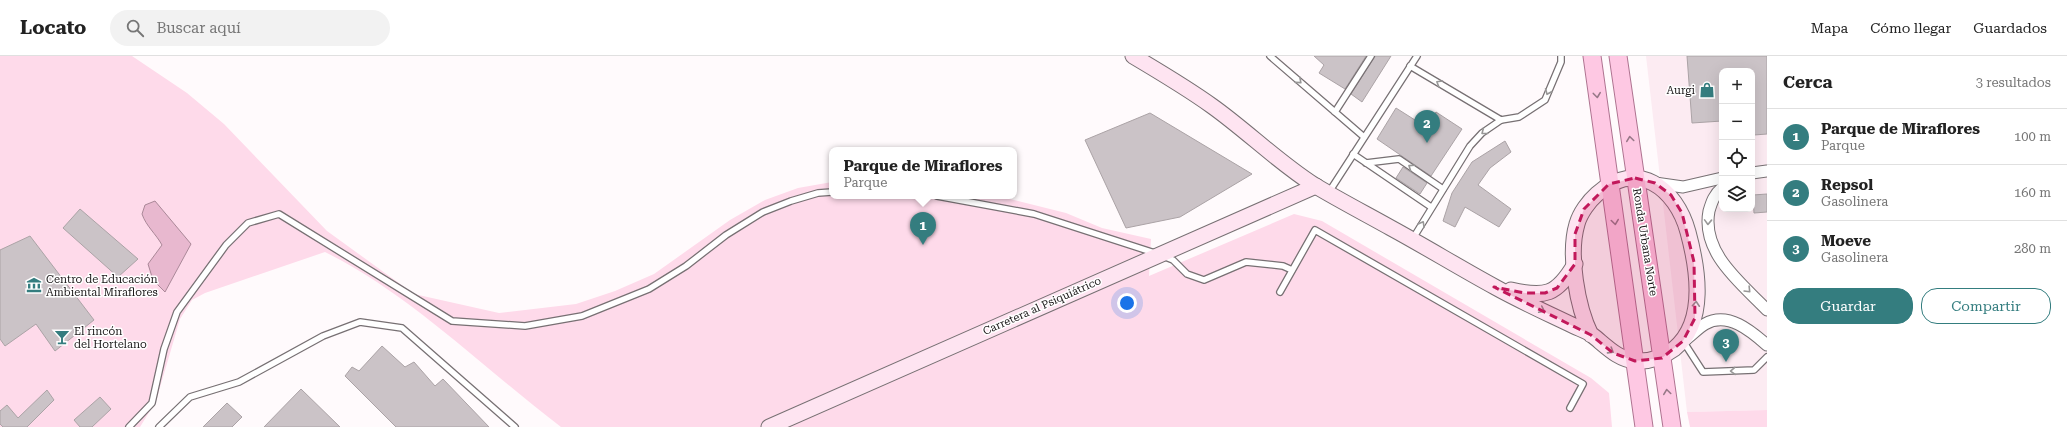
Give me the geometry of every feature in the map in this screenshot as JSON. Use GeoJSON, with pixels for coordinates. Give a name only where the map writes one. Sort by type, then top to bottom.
{"type":"FeatureCollection","features":[{"type":"Feature","properties":{"kind":"main road"},"geometry":{"type":"LineString","coordinates":[[1592,56],[1644,427]]}},
{"type":"Feature","properties":{"kind":"main road","name":"Ronda Urbana Norte"},"geometry":{"type":"LineString","coordinates":[[1618,56],[1672,427]]}},
{"type":"Feature","properties":{"kind":"street"},"geometry":{"type":"LineString","coordinates":[[1133,56],[1176,81],[1213,107],[1322,189],[1494,287],[1591,335],[1613,353],[1635,362],[1662,358],[1706,324],[1718,320],[1731,321],[1755,334],[1767,345]]}},
{"type":"Feature","properties":{"kind":"street"},"geometry":{"type":"LineString","coordinates":[[1755,173],[1767,171]]}},
{"type":"Feature","properties":{"kind":"street"},"geometry":{"type":"LineString","coordinates":[[1591,335],[1583,319],[1578,302],[1575,264],[1575,234],[1578,221],[1594,197],[1609,184],[1635,178],[1655,183],[1683,187],[1719,179]]}},
{"type":"Feature","properties":{"kind":"street"},"geometry":{"type":"LineString","coordinates":[[1655,183],[1671,195],[1682,213],[1694,262],[1696,291],[1695,318],[1683,341]]}},
{"type":"Feature","properties":{"kind":"street","name":"Carretera al Psiquiátrico"},"geometry":{"type":"LineString","coordinates":[[769,427],[1158,254],[1322,189]]}},
{"type":"Feature","properties":{"kind":"street"},"geometry":{"type":"LineString","coordinates":[[1719,190],[1711,202],[1707,223],[1710,240],[1716,254],[1729,270],[1767,310]]}},
{"type":"Feature","properties":{"kind":"street"},"geometry":{"type":"LineString","coordinates":[[1494,287],[1525,293],[1545,293],[1557,288],[1565,281],[1575,264]]}},
{"type":"Feature","properties":{"kind":"lane"},"geometry":{"type":"LineString","coordinates":[[1270,56],[1364,137]]}},
{"type":"Feature","properties":{"kind":"lane"},"geometry":{"type":"LineString","coordinates":[[1335,112],[1372,56]]}},
{"type":"Feature","properties":{"kind":"lane"},"geometry":{"type":"LineString","coordinates":[[1322,189],[1353,154],[1417,56]]}},
{"type":"Feature","properties":{"kind":"lane"},"geometry":{"type":"LineString","coordinates":[[1412,240],[1470,146],[1482,133],[1501,120],[1519,116],[1545,100],[1561,62],[1561,56]]}},
{"type":"Feature","properties":{"kind":"lane"},"geometry":{"type":"LineString","coordinates":[[1410,66],[1501,120]]}},
{"type":"Feature","properties":{"kind":"lane"},"geometry":{"type":"LineString","coordinates":[[1353,154],[1431,207]]}},
{"type":"Feature","properties":{"kind":"lane"},"geometry":{"type":"LineString","coordinates":[[1366,163],[1399,159],[1443,189]]}},
{"type":"Feature","properties":{"kind":"lane"},"geometry":{"type":"LineString","coordinates":[[130,427],[152,403],[164,349],[177,312],[226,245],[248,223],[279,214],[452,321],[525,326],[582,316],[649,288],[686,266],[726,235],[763,212],[791,201],[818,193],[829,192]]}},
{"type":"Feature","properties":{"kind":"lane"},"geometry":{"type":"LineString","coordinates":[[953,199],[1034,214],[1158,254],[1173,260],[1187,274],[1204,280],[1246,262],[1284,266],[1292,270]]}},
{"type":"Feature","properties":{"kind":"lane"},"geometry":{"type":"LineString","coordinates":[[1280,292],[1315,230],[1584,384],[1570,408]]}},
{"type":"Feature","properties":{"kind":"lane"},"geometry":{"type":"LineString","coordinates":[[159,427],[190,397],[239,382],[323,336],[360,322],[402,328],[515,427]]}},
{"type":"Feature","properties":{"kind":"lane"},"geometry":{"type":"LineString","coordinates":[[1683,341],[1703,372],[1754,370],[1767,357]]}},
{"type":"Feature","properties":{"kind":"highlighted area"},"geometry":{"type":"Polygon","coordinates":[[[1635,178],[1655,183],[1671,195],[1682,213],[1694,262],[1695,318],[1683,341],[1662,358],[1635,361],[1613,353],[1591,335],[1494,287],[1525,293],[1545,293],[1557,288],[1575,264],[1575,234],[1584,209],[1609,184],[1635,178]]]}},
{"type":"Feature","properties":{"kind":"shaded area"},"geometry":{"type":"Polygon","coordinates":[[[0,56],[132,56],[187,93],[224,124],[327,231],[414,294],[499,313],[576,304],[615,291],[654,274],[730,220],[765,200],[798,188],[829,183],[829,199],[1010,199],[1066,213],[1102,228],[1151,239],[1149,276],[1294,214],[1322,221],[1591,378],[1609,393],[1612,427],[561,427],[418,311],[357,270],[325,252],[205,293],[192,300],[180,319],[156,401],[140,427],[0,427],[0,56]]]}},
{"type":"Feature","properties":{"kind":"shaded area"},"geometry":{"type":"Polygon","coordinates":[[[1646,56],[1767,56],[1767,410],[1687,412],[1646,56]]]}},
{"type":"Feature","properties":{"kind":"shaded area"},"geometry":{"type":"Polygon","coordinates":[[[155,201],[191,244],[165,292],[153,280],[148,264],[162,245],[142,214],[145,205],[155,201]]]}},
{"type":"Feature","properties":{"kind":"shaded area"},"geometry":{"type":"Polygon","coordinates":[[[1767,410],[1767,427],[1690,427],[1687,412],[1767,410]]]}},
{"type":"Feature","properties":{"kind":"building"},"geometry":{"type":"Polygon","coordinates":[[[1314,56],[1366,56],[1345,89],[1319,73],[1324,65],[1314,56]]]}},
{"type":"Feature","properties":{"kind":"building"},"geometry":{"type":"Polygon","coordinates":[[[1375,56],[1391,56],[1362,102],[1351,94],[1375,56]]]}},
{"type":"Feature","properties":{"kind":"building"},"geometry":{"type":"Polygon","coordinates":[[[1687,56],[1767,56],[1767,134],[1755,135],[1755,68],[1719,68],[1719,121],[1692,123],[1687,56]]]}},
{"type":"Feature","properties":{"kind":"building"},"geometry":{"type":"Polygon","coordinates":[[[1396,108],[1426,127],[1436,112],[1462,129],[1431,176],[1377,139],[1396,108]]]}},
{"type":"Feature","properties":{"kind":"building"},"geometry":{"type":"Polygon","coordinates":[[[1150,113],[1252,174],[1180,217],[1126,228],[1085,140],[1150,113]]]}},
{"type":"Feature","properties":{"kind":"building"},"geometry":{"type":"Polygon","coordinates":[[[1505,141],[1511,152],[1490,168],[1478,185],[1511,209],[1499,227],[1465,207],[1455,227],[1443,221],[1452,193],[1472,162],[1505,141]]]}},
{"type":"Feature","properties":{"kind":"building"},"geometry":{"type":"Polygon","coordinates":[[[1403,167],[1427,183],[1420,194],[1396,178],[1403,167]]]}},
{"type":"Feature","properties":{"kind":"building"},"geometry":{"type":"Polygon","coordinates":[[[1767,194],[1767,212],[1754,213],[1755,195],[1767,194]]]}},
{"type":"Feature","properties":{"kind":"building"},"geometry":{"type":"Polygon","coordinates":[[[80,209],[138,259],[118,277],[63,228],[80,209]]]}},
{"type":"Feature","properties":{"kind":"building","name":"Centro de Educación Ambiental Miraflores"},"geometry":{"type":"Polygon","coordinates":[[[30,236],[94,320],[55,351],[36,324],[5,346],[0,339],[0,250],[30,236]]]}},
{"type":"Feature","properties":{"kind":"building"},"geometry":{"type":"Polygon","coordinates":[[[382,346],[405,367],[414,362],[435,386],[443,379],[489,427],[396,427],[345,376],[352,367],[359,371],[382,346]]]}},
{"type":"Feature","properties":{"kind":"building"},"geometry":{"type":"Polygon","coordinates":[[[301,389],[340,427],[264,427],[301,389]]]}},
{"type":"Feature","properties":{"kind":"building"},"geometry":{"type":"Polygon","coordinates":[[[47,390],[54,400],[27,427],[3,427],[0,424],[0,411],[7,405],[18,418],[47,390]]]}},
{"type":"Feature","properties":{"kind":"building"},"geometry":{"type":"Polygon","coordinates":[[[100,397],[111,409],[92,427],[80,427],[74,420],[100,397]]]}},
{"type":"Feature","properties":{"kind":"building"},"geometry":{"type":"Polygon","coordinates":[[[227,403],[242,417],[232,427],[203,427],[227,403]]]}},
{"type":"Feature","properties":{"kind":"place","name":"Aurgi"},"geometry":{"type":"Point","coordinates":[1707,90]}},
{"type":"Feature","properties":{"kind":"place","name":"Repsol"},"geometry":{"type":"Point","coordinates":[1427,143]}},
{"type":"Feature","properties":{"kind":"place","name":"Parque de Miraflores"},"geometry":{"type":"Point","coordinates":[923,245]}},
{"type":"Feature","properties":{"kind":"place","name":"Centro de Educación Ambiental Miraflores"},"geometry":{"type":"Point","coordinates":[34,285]}},
{"type":"Feature","properties":{"kind":"place","name":"El rincón del Hortelano"},"geometry":{"type":"Point","coordinates":[62,337]}},
{"type":"Feature","properties":{"kind":"place","name":"Moeve"},"geometry":{"type":"Point","coordinates":[1726,362]}}]}
